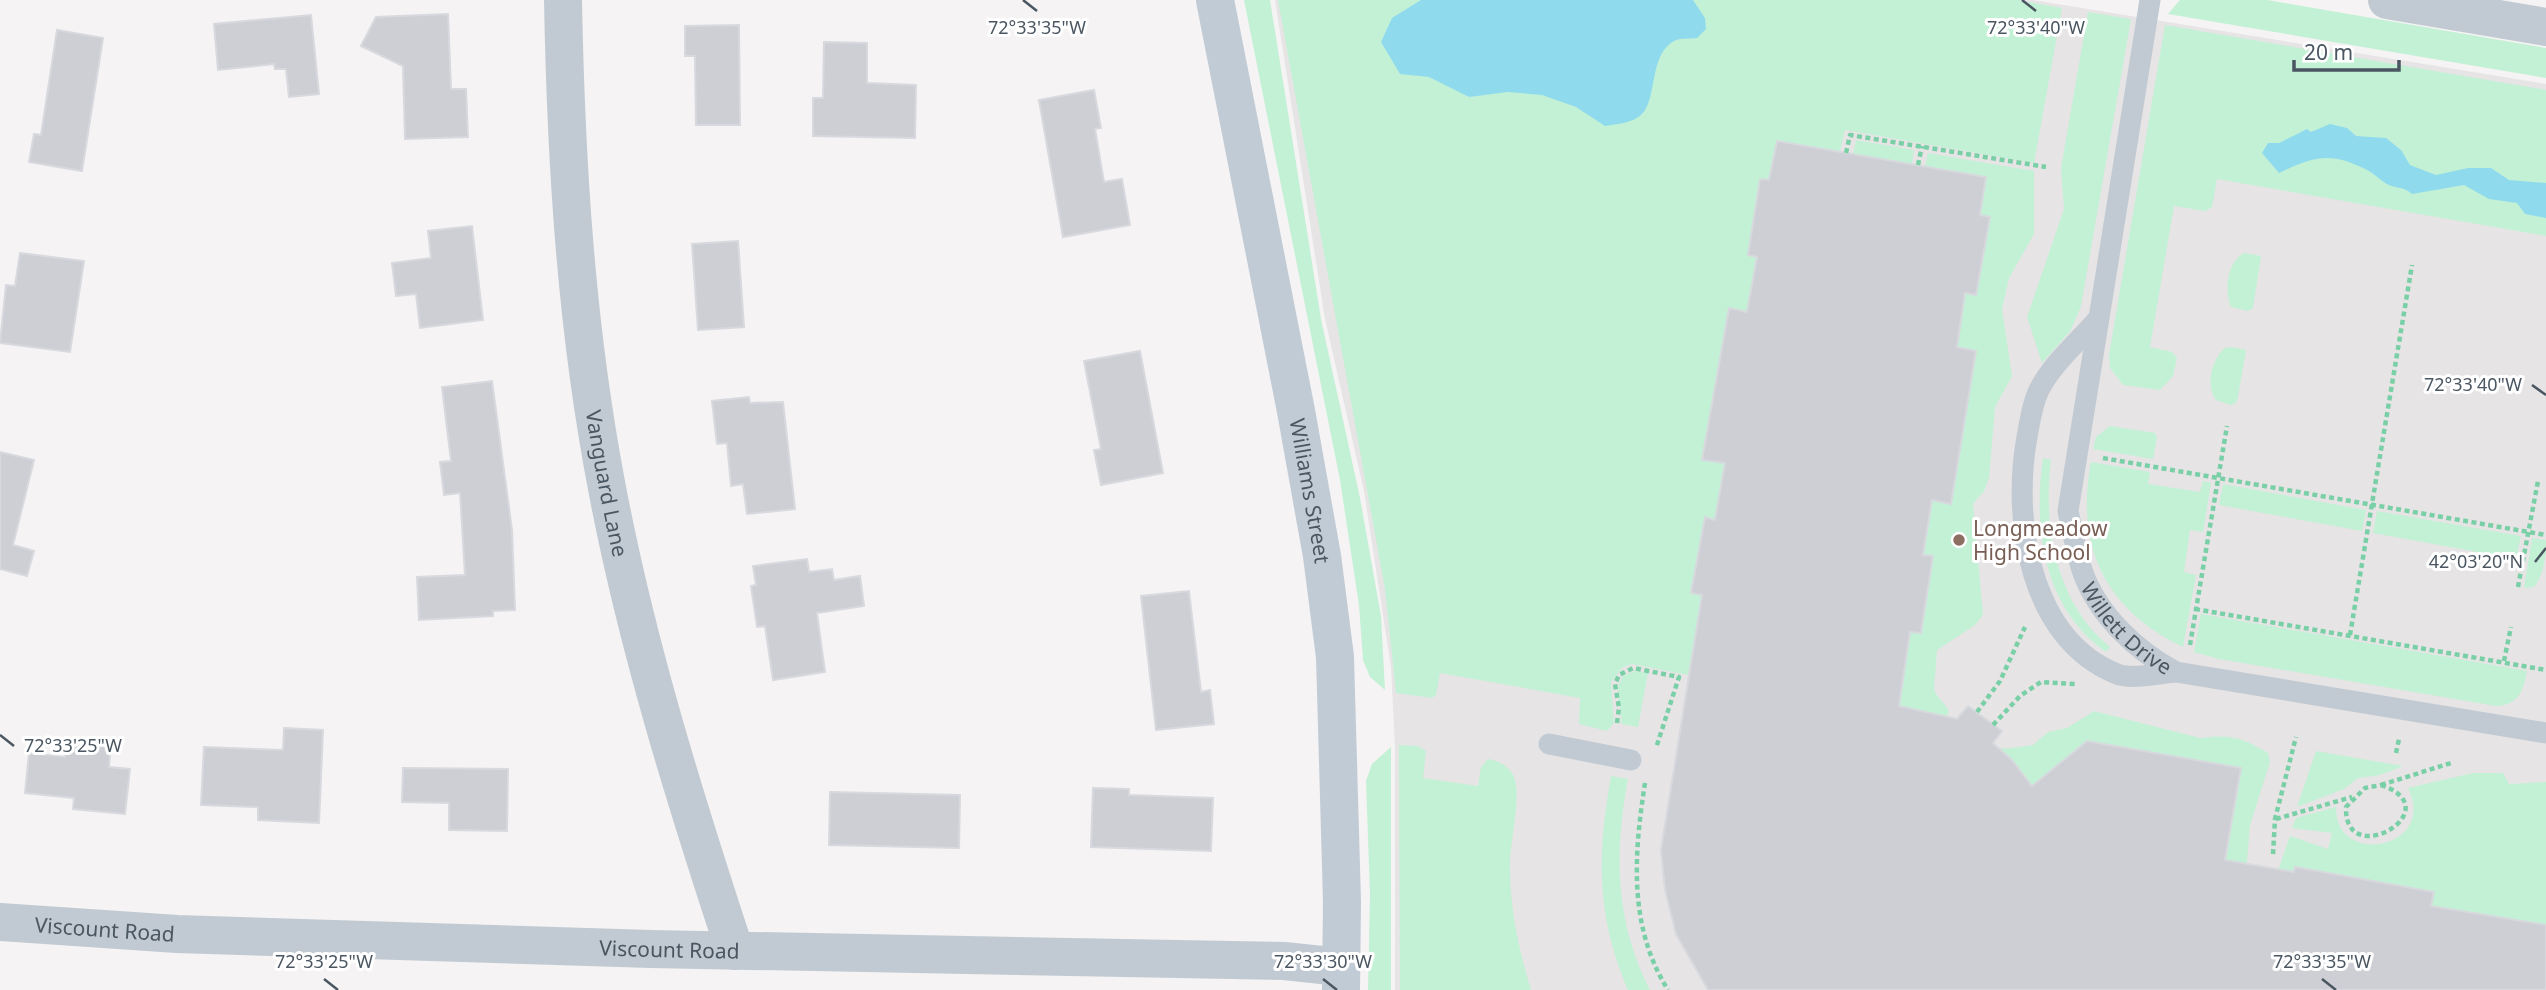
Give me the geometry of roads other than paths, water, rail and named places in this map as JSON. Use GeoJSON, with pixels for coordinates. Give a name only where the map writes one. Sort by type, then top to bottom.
{"type":"FeatureCollection","features":[{"type":"Feature","properties":{"kind":"main road","name":"Williams Street"},"geometry":{"type":"LineString","coordinates":[[1215,0],[1296,411],[1324,569],[1335,657],[1339,722],[1341,978]]}},
{"type":"Feature","properties":{"kind":"street","name":"Vanguard Lane"},"geometry":{"type":"LineString","coordinates":[[563,0],[572,228],[584,340],[605,476],[624,571],[666,733],[735,951]]}},
{"type":"Feature","properties":{"kind":"street"},"geometry":{"type":"LineString","coordinates":[[2387,0],[2546,27]]}},
{"type":"Feature","properties":{"kind":"street","name":"Viscount Road"},"geometry":{"type":"LineString","coordinates":[[0,922],[177,934],[735,951],[1284,961],[1341,978]]}},
{"type":"Feature","properties":{"kind":"lane","name":"Willett Drive"},"geometry":{"type":"LineString","coordinates":[[2150,0],[2068,511],[2082,572],[2112,621],[2148,657],[2176,671],[2546,733]]}},
{"type":"Feature","properties":{"kind":"lane"},"geometry":{"type":"LineString","coordinates":[[2099,319],[2049,375],[2034,401],[2021,481],[2022,514],[2031,567],[2054,618],[2092,661],[2121,675],[2176,671]]}},
{"type":"Feature","properties":{"kind":"lane"},"geometry":{"type":"LineString","coordinates":[[1549,744],[1643,764]]}},
{"type":"Feature","properties":{"kind":"water"},"geometry":{"type":"Polygon","coordinates":[[[1421,0],[1693,0],[1705,18],[1706,29],[1697,38],[1678,39],[1667,46],[1657,65],[1650,98],[1642,114],[1630,121],[1605,126],[1576,107],[1542,95],[1508,92],[1469,97],[1429,77],[1400,74],[1381,42],[1392,18],[1421,0]]]}},
{"type":"Feature","properties":{"kind":"water"},"geometry":{"type":"Polygon","coordinates":[[[2330,124],[2347,128],[2356,136],[2386,138],[2401,150],[2410,165],[2436,175],[2468,168],[2491,168],[2509,180],[2546,183],[2546,218],[2525,214],[2517,203],[2489,199],[2464,185],[2412,194],[2405,189],[2389,185],[2356,165],[2333,158],[2313,160],[2279,173],[2262,153],[2268,143],[2279,143],[2307,129],[2311,132],[2330,124]]]}},
{"type":"Feature","properties":{"kind":"place","name":"Longmeadow High School"},"geometry":{"type":"Point","coordinates":[1959,540]}}]}
